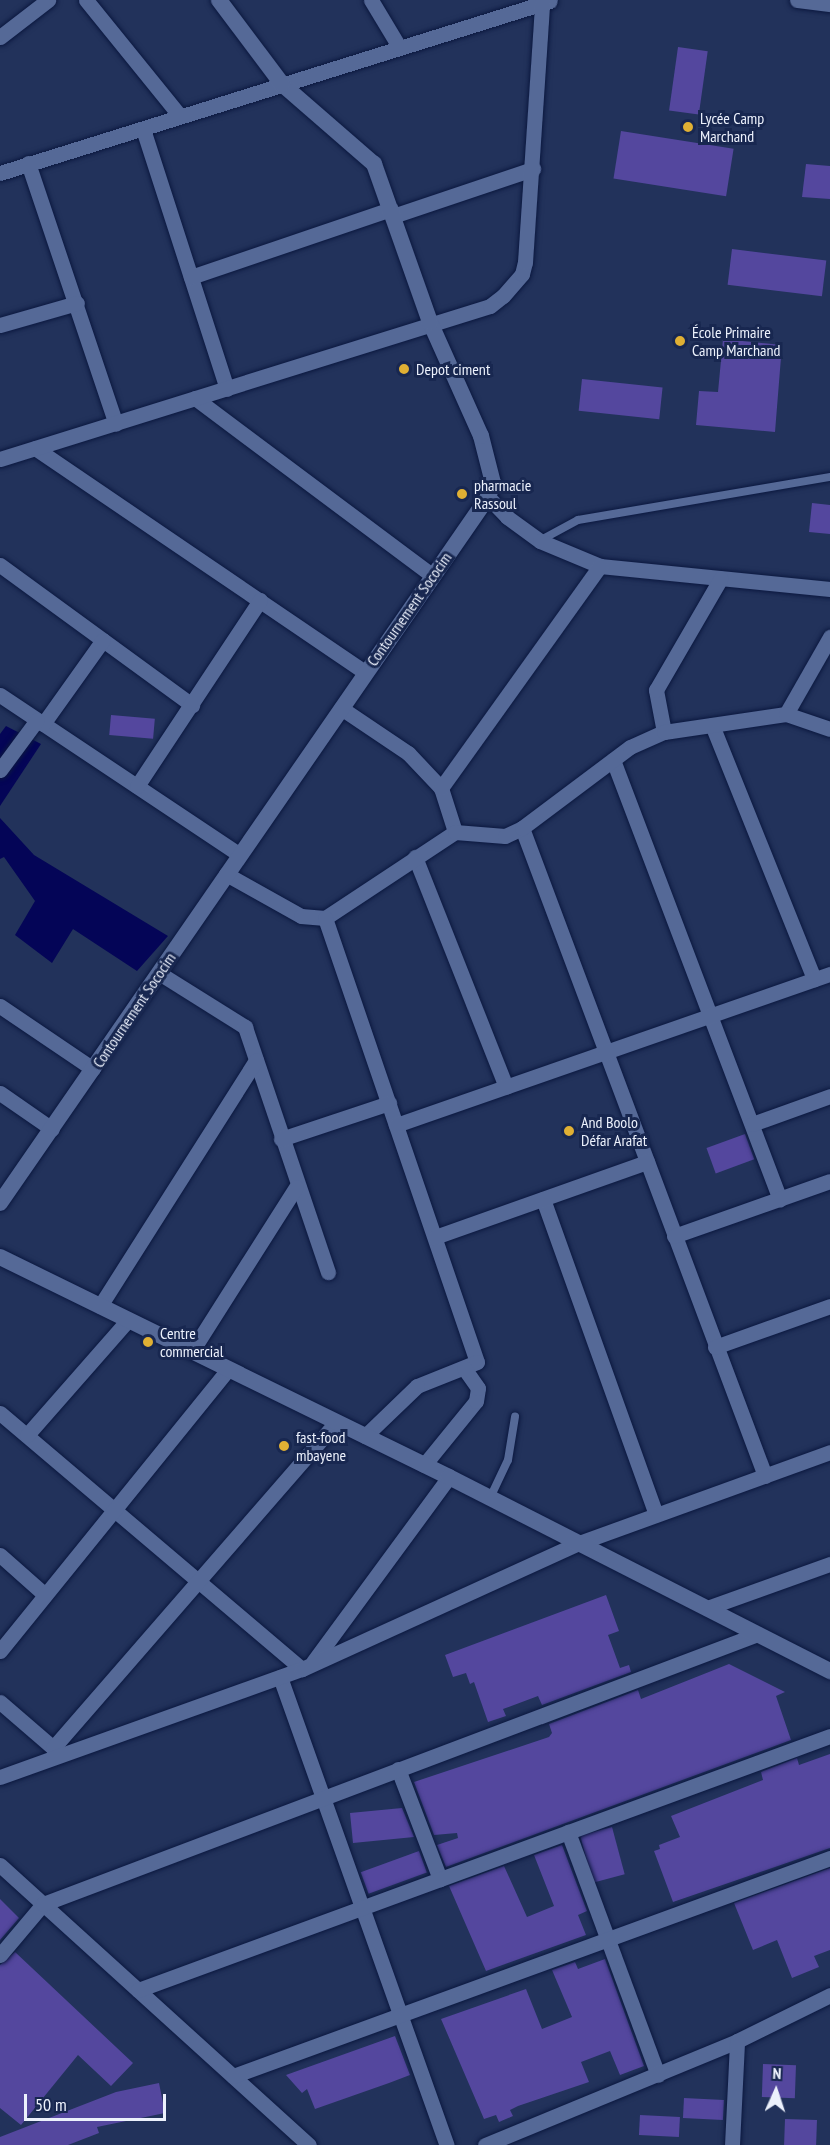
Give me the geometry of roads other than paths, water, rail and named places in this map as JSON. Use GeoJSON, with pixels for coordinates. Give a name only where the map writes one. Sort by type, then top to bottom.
{"type":"FeatureCollection","features":[{"type":"Feature","properties":{"kind":"street"},"geometry":{"type":"LineString","coordinates":[[0,37],[48,0]]}},
{"type":"Feature","properties":{"kind":"street"},"geometry":{"type":"LineString","coordinates":[[86,0],[180,116]]}},
{"type":"Feature","properties":{"kind":"street"},"geometry":{"type":"LineString","coordinates":[[219,0],[282,84],[374,164],[430,322],[481,436],[492,483],[488,497],[507,517],[540,541],[600,566],[830,589]]}},
{"type":"Feature","properties":{"kind":"street"},"geometry":{"type":"LineString","coordinates":[[371,0],[398,45]]}},
{"type":"Feature","properties":{"kind":"street"},"geometry":{"type":"LineString","coordinates":[[796,0],[830,4]]}},
{"type":"Feature","properties":{"kind":"street"},"geometry":{"type":"LineString","coordinates":[[0,172],[143,129],[398,45],[547,1],[522,274],[490,306],[430,322],[116,424],[0,459]]}},
{"type":"Feature","properties":{"kind":"street"},"geometry":{"type":"LineString","coordinates":[[143,129],[227,388]]}},
{"type":"Feature","properties":{"kind":"street"},"geometry":{"type":"LineString","coordinates":[[28,164],[77,303],[116,424]]}},
{"type":"Feature","properties":{"kind":"street"},"geometry":{"type":"LineString","coordinates":[[190,277],[533,169]]}},
{"type":"Feature","properties":{"kind":"street"},"geometry":{"type":"LineString","coordinates":[[0,325],[77,303]]}},
{"type":"Feature","properties":{"kind":"street"},"geometry":{"type":"LineString","coordinates":[[195,398],[432,575]]}},
{"type":"Feature","properties":{"kind":"street"},"geometry":{"type":"LineString","coordinates":[[35,448],[365,672]]}},
{"type":"Feature","properties":{"kind":"street","name":"Contournement Sococim"},"geometry":{"type":"LineString","coordinates":[[0,1203],[488,497]]}},
{"type":"Feature","properties":{"kind":"street"},"geometry":{"type":"LineString","coordinates":[[0,565],[192,705]]}},
{"type":"Feature","properties":{"kind":"street"},"geometry":{"type":"LineString","coordinates":[[441,788],[600,566]]}},
{"type":"Feature","properties":{"kind":"street"},"geometry":{"type":"LineString","coordinates":[[664,732],[656,690],[721,578]]}},
{"type":"Feature","properties":{"kind":"street"},"geometry":{"type":"LineString","coordinates":[[137,786],[260,600]]}},
{"type":"Feature","properties":{"kind":"street"},"geometry":{"type":"LineString","coordinates":[[786,714],[830,637]]}},
{"type":"Feature","properties":{"kind":"street"},"geometry":{"type":"LineString","coordinates":[[0,770],[103,640]]}},
{"type":"Feature","properties":{"kind":"street"},"geometry":{"type":"LineString","coordinates":[[0,695],[240,855]]}},
{"type":"Feature","properties":{"kind":"street"},"geometry":{"type":"LineString","coordinates":[[341,708],[408,753],[441,788],[455,832]]}},
{"type":"Feature","properties":{"kind":"street"},"geometry":{"type":"LineString","coordinates":[[226,874],[301,916],[325,918],[455,832],[505,836],[522,828],[630,747],[664,732],[786,714],[830,729]]}},
{"type":"Feature","properties":{"kind":"street"},"geometry":{"type":"LineString","coordinates":[[712,725],[814,979]]}},
{"type":"Feature","properties":{"kind":"street"},"geometry":{"type":"LineString","coordinates":[[613,760],[780,1199]]}},
{"type":"Feature","properties":{"kind":"street"},"geometry":{"type":"LineString","coordinates":[[522,828],[765,1476]]}},
{"type":"Feature","properties":{"kind":"street"},"geometry":{"type":"LineString","coordinates":[[415,857],[506,1087]]}},
{"type":"Feature","properties":{"kind":"street"},"geometry":{"type":"LineString","coordinates":[[325,918],[477,1362],[417,1386],[365,1436]]}},
{"type":"Feature","properties":{"kind":"street"},"geometry":{"type":"LineString","coordinates":[[159,974],[245,1027],[296,1187],[328,1272]]}},
{"type":"Feature","properties":{"kind":"street"},"geometry":{"type":"LineString","coordinates":[[396,1125],[830,974]]}},
{"type":"Feature","properties":{"kind":"street"},"geometry":{"type":"LineString","coordinates":[[0,1006],[93,1069]]}},
{"type":"Feature","properties":{"kind":"street"},"geometry":{"type":"LineString","coordinates":[[100,1306],[256,1060]]}},
{"type":"Feature","properties":{"kind":"street"},"geometry":{"type":"LineString","coordinates":[[0,1093],[52,1129]]}},
{"type":"Feature","properties":{"kind":"street"},"geometry":{"type":"LineString","coordinates":[[752,1124],[830,1096]]}},
{"type":"Feature","properties":{"kind":"street"},"geometry":{"type":"LineString","coordinates":[[281,1139],[389,1103]]}},
{"type":"Feature","properties":{"kind":"street"},"geometry":{"type":"LineString","coordinates":[[435,1237],[646,1162]]}},
{"type":"Feature","properties":{"kind":"street"},"geometry":{"type":"LineString","coordinates":[[674,1236],[830,1181]]}},
{"type":"Feature","properties":{"kind":"street"},"geometry":{"type":"LineString","coordinates":[[192,1351],[296,1187]]}},
{"type":"Feature","properties":{"kind":"street"},"geometry":{"type":"LineString","coordinates":[[543,1199],[656,1514]]}},
{"type":"Feature","properties":{"kind":"street"},"geometry":{"type":"LineString","coordinates":[[0,1257],[449,1477],[830,1671]]}},
{"type":"Feature","properties":{"kind":"street"},"geometry":{"type":"LineString","coordinates":[[715,1347],[830,1306]]}},
{"type":"Feature","properties":{"kind":"street"},"geometry":{"type":"LineString","coordinates":[[27,1435],[128,1320]]}},
{"type":"Feature","properties":{"kind":"street"},"geometry":{"type":"LineString","coordinates":[[424,1465],[476,1401],[478,1388],[464,1368]]}},
{"type":"Feature","properties":{"kind":"street"},"geometry":{"type":"LineString","coordinates":[[0,1651],[228,1369]]}},
{"type":"Feature","properties":{"kind":"street"},"geometry":{"type":"LineString","coordinates":[[0,1413],[198,1581],[307,1667]]}},
{"type":"Feature","properties":{"kind":"street"},"geometry":{"type":"LineString","coordinates":[[57,1752],[198,1581],[336,1422]]}},
{"type":"Feature","properties":{"kind":"street"},"geometry":{"type":"LineString","coordinates":[[0,1777],[57,1752],[307,1667],[579,1543],[830,1452]]}},
{"type":"Feature","properties":{"kind":"street"},"geometry":{"type":"LineString","coordinates":[[307,1667],[449,1477]]}},
{"type":"Feature","properties":{"kind":"street"},"geometry":{"type":"LineString","coordinates":[[0,1555],[44,1594]]}},
{"type":"Feature","properties":{"kind":"street"},"geometry":{"type":"LineString","coordinates":[[707,1608],[830,1564]]}},
{"type":"Feature","properties":{"kind":"street"},"geometry":{"type":"LineString","coordinates":[[0,1955],[42,1904],[758,1634]]}},
{"type":"Feature","properties":{"kind":"street"},"geometry":{"type":"LineString","coordinates":[[280,1677],[447,2145]]}},
{"type":"Feature","properties":{"kind":"street"},"geometry":{"type":"LineString","coordinates":[[0,1702],[57,1752]]}},
{"type":"Feature","properties":{"kind":"street"},"geometry":{"type":"LineString","coordinates":[[138,1990],[830,1736]]}},
{"type":"Feature","properties":{"kind":"street"},"geometry":{"type":"LineString","coordinates":[[398,1769],[440,1879]]}},
{"type":"Feature","properties":{"kind":"street"},"geometry":{"type":"LineString","coordinates":[[568,1832],[658,2075]]}},
{"type":"Feature","properties":{"kind":"street"},"geometry":{"type":"LineString","coordinates":[[233,2076],[830,1858]]}},
{"type":"Feature","properties":{"kind":"street"},"geometry":{"type":"LineString","coordinates":[[0,1865],[309,2145]]}},
{"type":"Feature","properties":{"kind":"street"},"geometry":{"type":"LineString","coordinates":[[485,2145],[737,2041],[830,1995]]}},
{"type":"Feature","properties":{"kind":"street"},"geometry":{"type":"LineString","coordinates":[[732,2145],[737,2041]]}},
{"type":"Feature","properties":{"kind":"lane"},"geometry":{"type":"LineString","coordinates":[[540,541],[578,520],[830,477]]}},
{"type":"Feature","properties":{"kind":"lane"},"geometry":{"type":"LineString","coordinates":[[490,1498],[508,1460],[515,1417]]}},
{"type":"Feature","properties":{"kind":"place","name":"Lycée Camp Marchand"},"geometry":{"type":"Point","coordinates":[688,127]}},
{"type":"Feature","properties":{"kind":"place","name":"École Primaire Camp Marchand"},"geometry":{"type":"Point","coordinates":[680,341]}},
{"type":"Feature","properties":{"kind":"place","name":"Depot ciment"},"geometry":{"type":"Point","coordinates":[404,369]}},
{"type":"Feature","properties":{"kind":"place","name":"pharmacie Rassoul"},"geometry":{"type":"Point","coordinates":[462,494]}},
{"type":"Feature","properties":{"kind":"place","name":"And Boolo Défar Arafat"},"geometry":{"type":"Point","coordinates":[569,1131]}},
{"type":"Feature","properties":{"kind":"place","name":"Centre commercial"},"geometry":{"type":"Point","coordinates":[148,1342]}},
{"type":"Feature","properties":{"kind":"place","name":"fast-food mbayene"},"geometry":{"type":"Point","coordinates":[284,1446]}}]}
